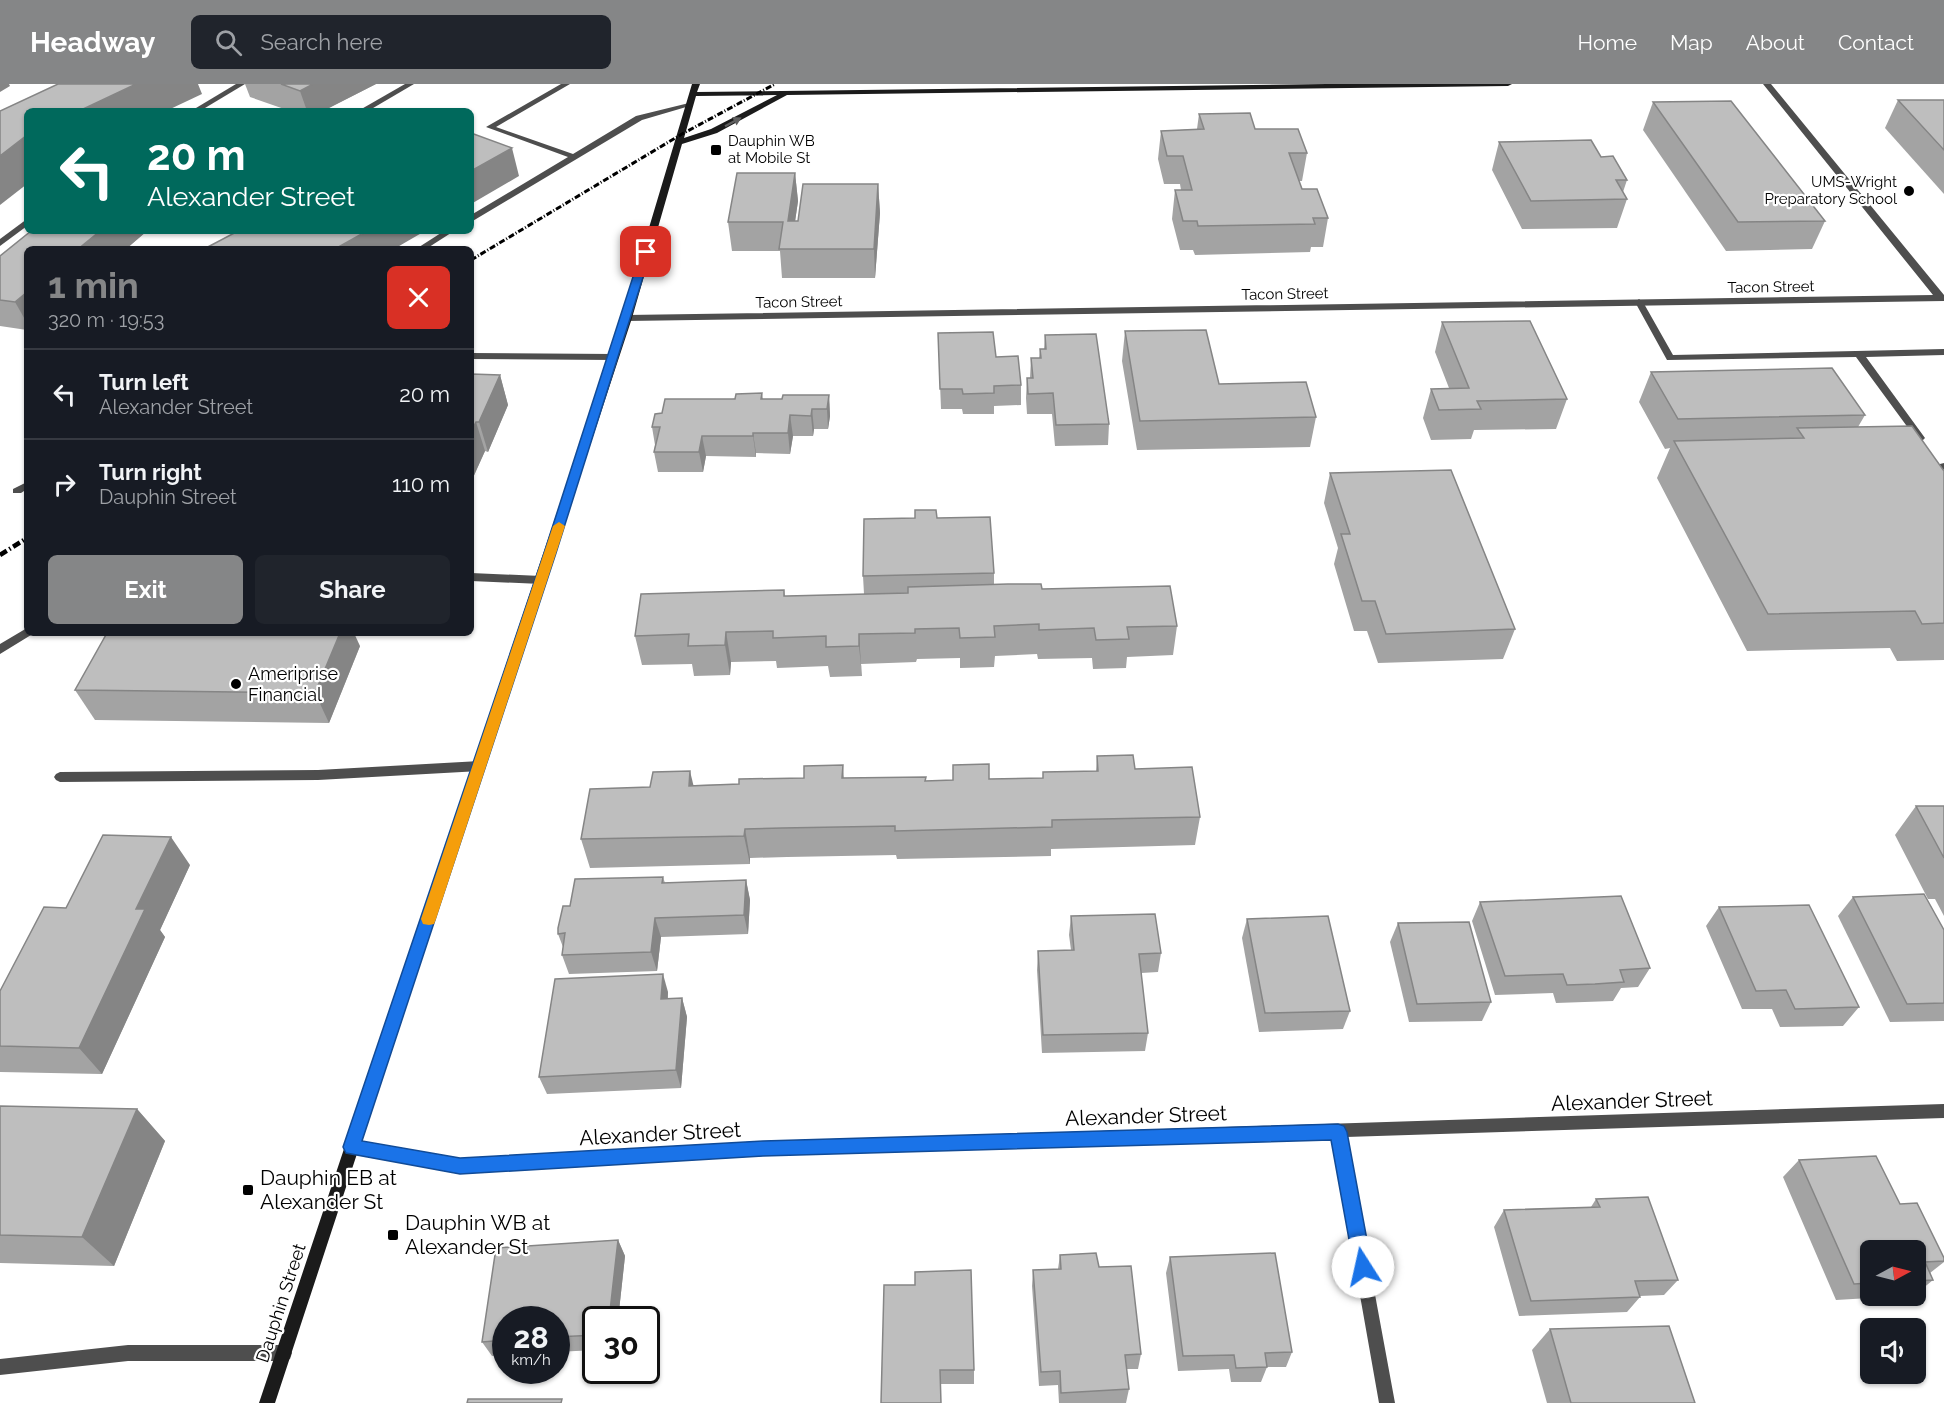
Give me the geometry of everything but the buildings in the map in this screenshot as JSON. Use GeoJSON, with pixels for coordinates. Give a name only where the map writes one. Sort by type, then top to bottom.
{"type":"FeatureCollection","features":[{"type":"Feature","properties":{"kind":"main road"},"geometry":{"type":"LineString","coordinates":[[693,94],[1508,84]]}},
{"type":"Feature","properties":{"kind":"main road","name":"Dauphin Street"},"geometry":{"type":"LineString","coordinates":[[267,1403],[627,318],[693,94]]}},
{"type":"Feature","properties":{"kind":"main road"},"geometry":{"type":"LineString","coordinates":[[678,142],[714,131],[785,94]]}},
{"type":"Feature","properties":{"kind":"street"},"geometry":{"type":"LineString","coordinates":[[200,108],[242,84]]}},
{"type":"Feature","properties":{"kind":"street"},"geometry":{"type":"LineString","coordinates":[[367,108],[410,84]]}},
{"type":"Feature","properties":{"kind":"street"},"geometry":{"type":"LineString","coordinates":[[566,84],[490,127],[574,157]]}},
{"type":"Feature","properties":{"kind":"street"},"geometry":{"type":"LineString","coordinates":[[1767,84],[1943,300]]}},
{"type":"Feature","properties":{"kind":"street"},"geometry":{"type":"LineString","coordinates":[[474,217],[639,118],[693,94]]}},
{"type":"Feature","properties":{"kind":"street"},"geometry":{"type":"LineString","coordinates":[[0,243],[24,224]]}},
{"type":"Feature","properties":{"kind":"street"},"geometry":{"type":"LineString","coordinates":[[425,246],[445,234]]}},
{"type":"Feature","properties":{"kind":"street","name":"Tacon Street"},"geometry":{"type":"LineString","coordinates":[[627,318],[1638,302],[1943,300]]}},
{"type":"Feature","properties":{"kind":"street"},"geometry":{"type":"LineString","coordinates":[[1638,302],[1670,358],[1944,352]]}},
{"type":"Feature","properties":{"kind":"street"},"geometry":{"type":"LineString","coordinates":[[1859,354],[1923,442]]}},
{"type":"Feature","properties":{"kind":"street"},"geometry":{"type":"LineString","coordinates":[[474,356],[614,357]]}},
{"type":"Feature","properties":{"kind":"street"},"geometry":{"type":"LineString","coordinates":[[474,577],[541,580]]}},
{"type":"Feature","properties":{"kind":"street"},"geometry":{"type":"LineString","coordinates":[[0,650],[24,634]]}},
{"type":"Feature","properties":{"kind":"street"},"geometry":{"type":"LineString","coordinates":[[60,777],[318,775],[480,766]]}},
{"type":"Feature","properties":{"kind":"street","name":"Alexander Street"},"geometry":{"type":"LineString","coordinates":[[352,1147],[460,1166],[763,1149],[1944,1112]]}},
{"type":"Feature","properties":{"kind":"street"},"geometry":{"type":"LineString","coordinates":[[1338,1132],[1387,1403]]}},
{"type":"Feature","properties":{"kind":"street"},"geometry":{"type":"LineString","coordinates":[[0,1367],[128,1353],[284,1353]]}},
{"type":"Feature","properties":{"kind":"railway"},"geometry":{"type":"LineString","coordinates":[[474,258],[682,134],[775,84]]}},
{"type":"Feature","properties":{"kind":"railway"},"geometry":{"type":"LineString","coordinates":[[0,555],[24,540]]}},
{"type":"Feature","properties":{"kind":"slow traffic"},"geometry":{"type":"LineString","coordinates":[[429,919],[559,526]]}},
{"type":"Feature","properties":{"kind":"place","name":"Dauphin WB at Mobile St"},"geometry":{"type":"Point","coordinates":[716,150]}},
{"type":"Feature","properties":{"kind":"place","name":"UMS-Wright Preparatory School"},"geometry":{"type":"Point","coordinates":[1909,191]}},
{"type":"Feature","properties":{"kind":"place","name":"Ameriprise Financial"},"geometry":{"type":"Point","coordinates":[236,684]}},
{"type":"Feature","properties":{"kind":"place","name":"Dauphin EB at Alexander St"},"geometry":{"type":"Point","coordinates":[248,1190]}},
{"type":"Feature","properties":{"kind":"place","name":"Dauphin WB at Alexander St"},"geometry":{"type":"Point","coordinates":[393,1235]}},
{"type":"Feature","properties":{"kind":"route"},"geometry":{"type":"LineString","coordinates":[[646,252],[627,318],[490,737],[352,1147],[460,1166],[763,1149],[1338,1132],[1363,1267]]}}]}
